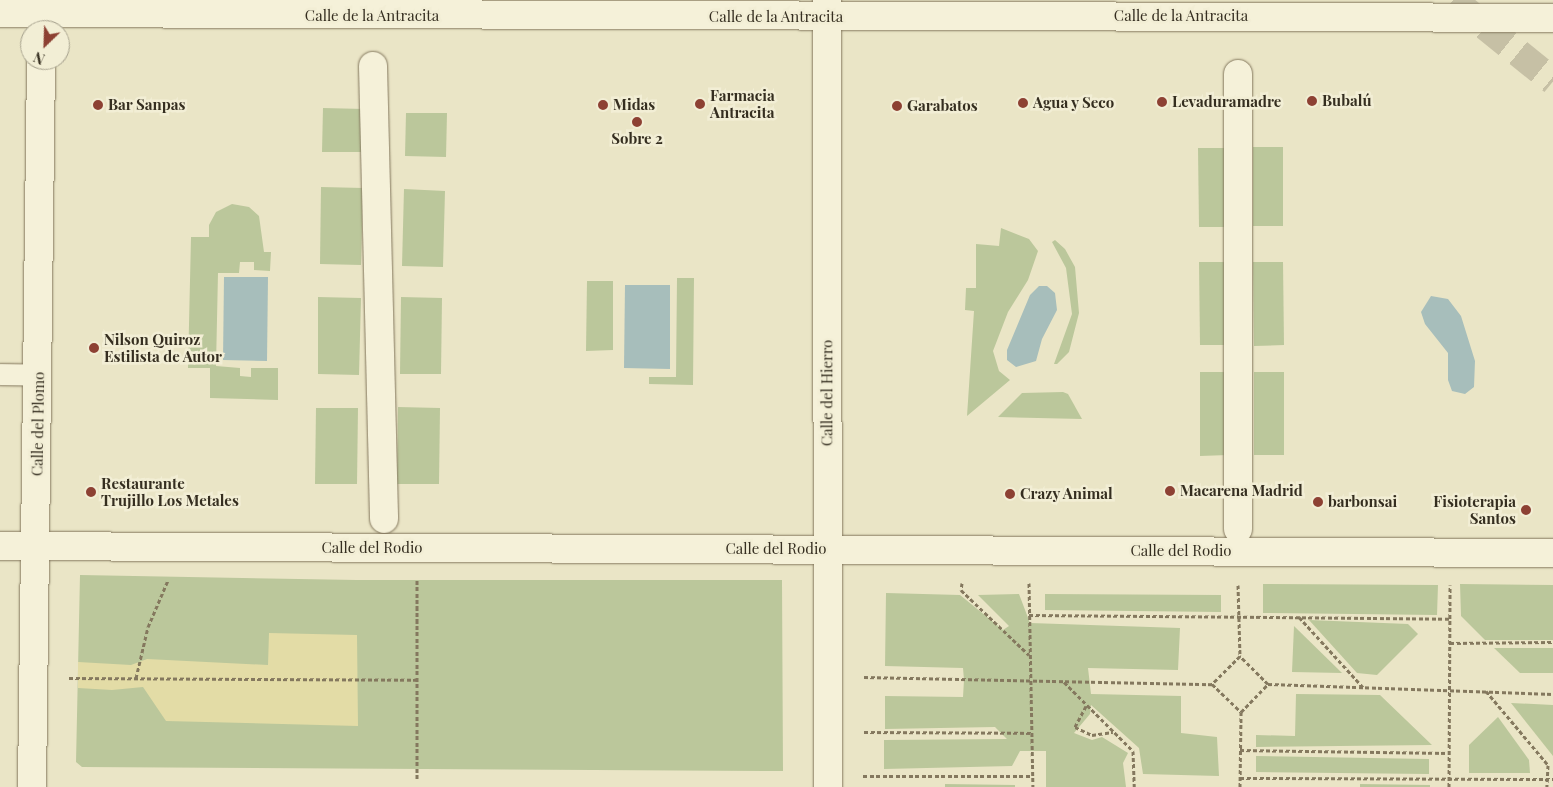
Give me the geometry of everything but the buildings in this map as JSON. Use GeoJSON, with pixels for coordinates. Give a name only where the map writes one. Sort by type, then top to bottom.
{"type":"FeatureCollection","features":[{"type":"Feature","properties":{"kind":"street","name":"Calle de la Antracita"},"geometry":{"type":"LineString","coordinates":[[0,14],[436,8],[827,9],[1553,18]]}},
{"type":"Feature","properties":{"kind":"street","name":"Calle del Hierro"},"geometry":{"type":"LineString","coordinates":[[827,9],[828,787]]}},
{"type":"Feature","properties":{"kind":"street"},"geometry":{"type":"LineString","coordinates":[[373,66],[384,518]]}},
{"type":"Feature","properties":{"kind":"street","name":"Calle del Plomo"},"geometry":{"type":"LineString","coordinates":[[32,787],[34,547],[39,375],[41,70]]}},
{"type":"Feature","properties":{"kind":"street"},"geometry":{"type":"LineString","coordinates":[[1238,74],[1238,529]]}},
{"type":"Feature","properties":{"kind":"street","name":"Calle del Rodio"},"geometry":{"type":"LineString","coordinates":[[0,546],[1553,553]]}},
{"type":"Feature","properties":{"kind":"lane"},"geometry":{"type":"LineString","coordinates":[[0,374],[39,375]]}},
{"type":"Feature","properties":{"kind":"path"},"geometry":{"type":"LineString","coordinates":[[416,570],[418,780]]}},
{"type":"Feature","properties":{"kind":"path"},"geometry":{"type":"LineString","coordinates":[[963,575],[961,590],[1030,656]]}},
{"type":"Feature","properties":{"kind":"path"},"geometry":{"type":"LineString","coordinates":[[1028,575],[1033,787]]}},
{"type":"Feature","properties":{"kind":"path"},"geometry":{"type":"LineString","coordinates":[[1238,577],[1240,656],[1268,684],[1553,694]]}},
{"type":"Feature","properties":{"kind":"path"},"geometry":{"type":"LineString","coordinates":[[136,678],[148,627],[170,578]]}},
{"type":"Feature","properties":{"kind":"path"},"geometry":{"type":"LineString","coordinates":[[1449,787],[1450,578]]}},
{"type":"Feature","properties":{"kind":"path"},"geometry":{"type":"LineString","coordinates":[[1029,615],[1450,619]]}},
{"type":"Feature","properties":{"kind":"path"},"geometry":{"type":"LineString","coordinates":[[1299,617],[1363,687]]}},
{"type":"Feature","properties":{"kind":"path"},"geometry":{"type":"LineString","coordinates":[[1450,643],[1553,642]]}},
{"type":"Feature","properties":{"kind":"path"},"geometry":{"type":"LineString","coordinates":[[1212,684],[1240,656]]}},
{"type":"Feature","properties":{"kind":"path"},"geometry":{"type":"LineString","coordinates":[[864,677],[1212,684],[1241,712]]}},
{"type":"Feature","properties":{"kind":"path"},"geometry":{"type":"LineString","coordinates":[[68,678],[417,680]]}},
{"type":"Feature","properties":{"kind":"path"},"geometry":{"type":"LineString","coordinates":[[1064,681],[1086,706],[1133,751],[1134,787]]}},
{"type":"Feature","properties":{"kind":"path"},"geometry":{"type":"LineString","coordinates":[[1240,787],[1241,712],[1268,684]]}},
{"type":"Feature","properties":{"kind":"path"},"geometry":{"type":"LineString","coordinates":[[1486,692],[1548,765],[1547,787]]}},
{"type":"Feature","properties":{"kind":"path"},"geometry":{"type":"LineString","coordinates":[[1086,706],[1075,727],[1092,735],[1114,732]]}},
{"type":"Feature","properties":{"kind":"path"},"geometry":{"type":"LineString","coordinates":[[864,732],[1032,733]]}},
{"type":"Feature","properties":{"kind":"path"},"geometry":{"type":"LineString","coordinates":[[1240,750],[1449,753]]}},
{"type":"Feature","properties":{"kind":"path"},"geometry":{"type":"LineString","coordinates":[[863,776],[1033,776]]}},
{"type":"Feature","properties":{"kind":"path"},"geometry":{"type":"LineString","coordinates":[[1240,778],[1553,779]]}},
{"type":"Feature","properties":{"kind":"green space"},"geometry":{"type":"Polygon","coordinates":[[[323,108],[364,109],[364,152],[322,152],[323,108]]]}},
{"type":"Feature","properties":{"kind":"green space"},"geometry":{"type":"Polygon","coordinates":[[[406,113],[447,113],[446,157],[405,156],[406,113]]]}},
{"type":"Feature","properties":{"kind":"green space"},"geometry":{"type":"Polygon","coordinates":[[[1253,147],[1283,147],[1283,226],[1253,226],[1253,147]]]}},
{"type":"Feature","properties":{"kind":"green space"},"geometry":{"type":"Polygon","coordinates":[[[1198,148],[1226,148],[1227,227],[1199,227],[1198,148]]]}},
{"type":"Feature","properties":{"kind":"green space"},"geometry":{"type":"Polygon","coordinates":[[[321,187],[363,188],[361,265],[320,264],[321,187]]]}},
{"type":"Feature","properties":{"kind":"green space"},"geometry":{"type":"Polygon","coordinates":[[[404,189],[445,191],[443,267],[402,266],[404,189]]]}},
{"type":"Feature","properties":{"kind":"green space"},"geometry":{"type":"Polygon","coordinates":[[[232,204],[249,207],[259,216],[264,252],[271,252],[270,271],[254,270],[254,262],[240,262],[239,273],[218,273],[216,366],[240,368],[240,376],[251,377],[251,368],[278,368],[278,400],[210,398],[210,368],[188,368],[191,237],[209,237],[209,225],[216,212],[232,204]]]}},
{"type":"Feature","properties":{"kind":"green space"},"geometry":{"type":"Polygon","coordinates":[[[1001,228],[1029,239],[1038,251],[1028,280],[1008,312],[993,351],[999,371],[1010,380],[967,416],[974,311],[965,310],[966,288],[976,288],[976,244],[999,246],[1001,228]]]}},
{"type":"Feature","properties":{"kind":"green space"},"geometry":{"type":"Polygon","coordinates":[[[1055,240],[1065,249],[1075,267],[1079,313],[1069,352],[1057,364],[1054,364],[1072,314],[1066,268],[1052,242],[1055,240]]]}},
{"type":"Feature","properties":{"kind":"green space"},"geometry":{"type":"Polygon","coordinates":[[[1199,262],[1227,262],[1227,345],[1200,345],[1199,262]]]}},
{"type":"Feature","properties":{"kind":"green space"},"geometry":{"type":"Polygon","coordinates":[[[1253,262],[1283,262],[1284,345],[1254,346],[1253,262]]]}},
{"type":"Feature","properties":{"kind":"green space"},"geometry":{"type":"Polygon","coordinates":[[[677,278],[694,278],[693,385],[649,384],[649,377],[676,377],[677,278]]]}},
{"type":"Feature","properties":{"kind":"green space"},"geometry":{"type":"Polygon","coordinates":[[[587,281],[613,281],[613,350],[586,351],[587,281]]]}},
{"type":"Feature","properties":{"kind":"green space"},"geometry":{"type":"Polygon","coordinates":[[[318,297],[361,298],[359,375],[318,374],[318,297]]]}},
{"type":"Feature","properties":{"kind":"green space"},"geometry":{"type":"Polygon","coordinates":[[[401,297],[442,298],[441,374],[400,374],[401,297]]]}},
{"type":"Feature","properties":{"kind":"green space"},"geometry":{"type":"Polygon","coordinates":[[[1200,372],[1227,372],[1228,455],[1200,456],[1200,372]]]}},
{"type":"Feature","properties":{"kind":"green space"},"geometry":{"type":"Polygon","coordinates":[[[1254,372],[1284,372],[1284,455],[1254,455],[1254,372]]]}},
{"type":"Feature","properties":{"kind":"green space"},"geometry":{"type":"Polygon","coordinates":[[[1063,392],[1068,394],[1082,419],[998,417],[1022,393],[1063,392]]]}},
{"type":"Feature","properties":{"kind":"green space"},"geometry":{"type":"Polygon","coordinates":[[[398,407],[440,408],[439,484],[397,484],[398,407]]]}},
{"type":"Feature","properties":{"kind":"green space"},"geometry":{"type":"Polygon","coordinates":[[[316,408],[358,408],[357,484],[315,484],[316,408]]]}},
{"type":"Feature","properties":{"kind":"green space"},"geometry":{"type":"Polygon","coordinates":[[[80,575],[357,580],[782,580],[783,771],[82,767],[76,762],[80,575]]]}},
{"type":"Feature","properties":{"kind":"green space"},"geometry":{"type":"Polygon","coordinates":[[[1263,584],[1438,585],[1437,615],[1263,613],[1263,584]]]}},
{"type":"Feature","properties":{"kind":"green space"},"geometry":{"type":"Polygon","coordinates":[[[1460,584],[1553,585],[1553,640],[1485,640],[1461,616],[1460,584]]]}},
{"type":"Feature","properties":{"kind":"green space"},"geometry":{"type":"Polygon","coordinates":[[[886,593],[960,595],[1003,630],[1009,626],[978,595],[1019,594],[1030,623],[1180,628],[1178,670],[1088,668],[1091,694],[1181,696],[1181,733],[1217,737],[1219,776],[1143,774],[1139,748],[1091,705],[1090,714],[1074,733],[1092,740],[1102,737],[1128,753],[1123,763],[1126,787],[1046,787],[1046,751],[1020,751],[1012,766],[884,769],[884,740],[1007,739],[995,727],[885,729],[885,696],[963,697],[964,680],[963,668],[885,666],[886,593]]]}},
{"type":"Feature","properties":{"kind":"green space"},"geometry":{"type":"Polygon","coordinates":[[[1045,594],[1221,595],[1221,612],[1045,610],[1045,594]]]}},
{"type":"Feature","properties":{"kind":"green space"},"geometry":{"type":"Polygon","coordinates":[[[1309,620],[1408,624],[1418,634],[1377,675],[1357,673],[1309,620]]]}},
{"type":"Feature","properties":{"kind":"green space"},"geometry":{"type":"Polygon","coordinates":[[[1294,626],[1342,673],[1292,672],[1294,626]]]}},
{"type":"Feature","properties":{"kind":"green space"},"geometry":{"type":"Polygon","coordinates":[[[1494,648],[1553,648],[1553,673],[1520,673],[1494,648]]]}},
{"type":"Feature","properties":{"kind":"green space"},"geometry":{"type":"Polygon","coordinates":[[[1296,694],[1380,695],[1432,745],[1256,747],[1256,735],[1295,736],[1296,694]]]}},
{"type":"Feature","properties":{"kind":"green space"},"geometry":{"type":"Polygon","coordinates":[[[1511,703],[1553,705],[1553,756],[1511,703]]]}},
{"type":"Feature","properties":{"kind":"green space"},"geometry":{"type":"Polygon","coordinates":[[[1498,717],[1529,760],[1530,773],[1469,773],[1469,745],[1498,717]]]}},
{"type":"Feature","properties":{"kind":"green space"},"geometry":{"type":"Polygon","coordinates":[[[1256,756],[1429,759],[1429,774],[1256,772],[1256,756]]]}},
{"type":"Feature","properties":{"kind":"green space"},"geometry":{"type":"Polygon","coordinates":[[[945,784],[1015,785],[1015,787],[945,787],[945,784]]]}},
{"type":"Feature","properties":{"kind":"green space"},"geometry":{"type":"Polygon","coordinates":[[[1360,784],[1430,785],[1430,787],[1360,787],[1360,784]]]}},
{"type":"Feature","properties":{"kind":"sand"},"geometry":{"type":"Polygon","coordinates":[[[269,633],[357,635],[358,726],[166,721],[143,687],[112,690],[78,688],[78,662],[131,665],[147,659],[268,665],[269,633]]]}},
{"type":"Feature","properties":{"kind":"water"},"geometry":{"type":"Polygon","coordinates":[[[224,277],[268,277],[267,361],[223,360],[224,277]]]}},
{"type":"Feature","properties":{"kind":"water"},"geometry":{"type":"Polygon","coordinates":[[[625,285],[670,285],[670,369],[624,368],[625,285]]]}},
{"type":"Feature","properties":{"kind":"water"},"geometry":{"type":"Polygon","coordinates":[[[1039,286],[1047,286],[1055,293],[1057,310],[1042,339],[1036,361],[1016,367],[1007,360],[1007,350],[1030,295],[1039,286]]]}},
{"type":"Feature","properties":{"kind":"water"},"geometry":{"type":"Polygon","coordinates":[[[1431,296],[1448,299],[1461,316],[1475,361],[1474,387],[1465,394],[1452,391],[1448,380],[1448,353],[1425,324],[1421,312],[1431,296]]]}},
{"type":"Feature","properties":{"kind":"tunnel"},"geometry":{"type":"LineString","coordinates":[[1453,0],[1553,81]]}},
{"type":"Feature","properties":{"kind":"place","name":"Bubalú"},"geometry":{"type":"Point","coordinates":[1312,101]}},
{"type":"Feature","properties":{"kind":"place","name":"Levaduramadre"},"geometry":{"type":"Point","coordinates":[1162,102]}},
{"type":"Feature","properties":{"kind":"place","name":"Agua y Seco"},"geometry":{"type":"Point","coordinates":[1023,103]}},
{"type":"Feature","properties":{"kind":"place","name":"Farmacia Antracita"},"geometry":{"type":"Point","coordinates":[700,104]}},
{"type":"Feature","properties":{"kind":"place","name":"Bar Sanpas"},"geometry":{"type":"Point","coordinates":[98,105]}},
{"type":"Feature","properties":{"kind":"place","name":"Midas"},"geometry":{"type":"Point","coordinates":[603,105]}},
{"type":"Feature","properties":{"kind":"place","name":"Garabatos"},"geometry":{"type":"Point","coordinates":[897,106]}},
{"type":"Feature","properties":{"kind":"place","name":"Sobre 2"},"geometry":{"type":"Point","coordinates":[637,122]}},
{"type":"Feature","properties":{"kind":"place","name":"Nilson Quiroz Estilista de Autor"},"geometry":{"type":"Point","coordinates":[94,348]}},
{"type":"Feature","properties":{"kind":"place","name":"Macarena Madrid"},"geometry":{"type":"Point","coordinates":[1170,491]}},
{"type":"Feature","properties":{"kind":"place","name":"Restaurante Trujillo Los Metales"},"geometry":{"type":"Point","coordinates":[91,492]}},
{"type":"Feature","properties":{"kind":"place","name":"Crazy Animal"},"geometry":{"type":"Point","coordinates":[1010,494]}},
{"type":"Feature","properties":{"kind":"place","name":"barbonsai"},"geometry":{"type":"Point","coordinates":[1318,502]}},
{"type":"Feature","properties":{"kind":"place","name":"Fisioterapia Santos"},"geometry":{"type":"Point","coordinates":[1526,510]}}]}
